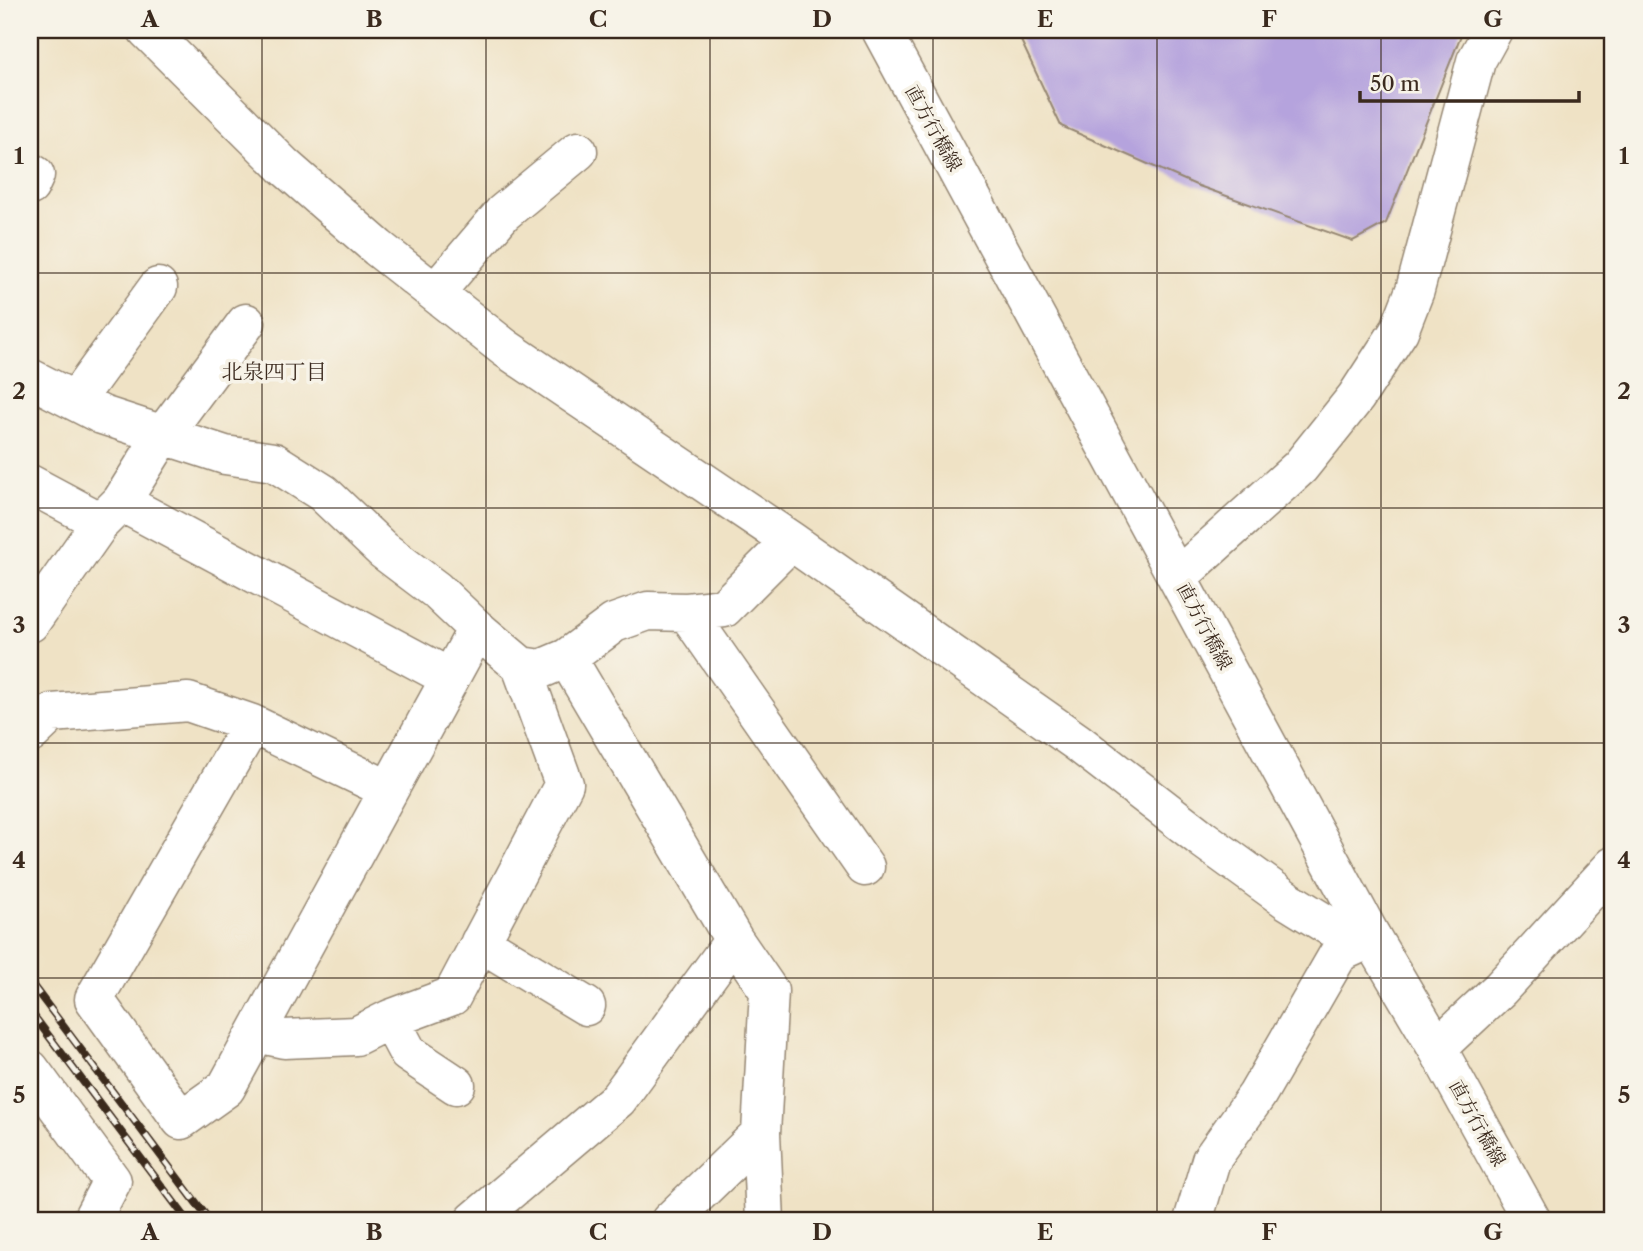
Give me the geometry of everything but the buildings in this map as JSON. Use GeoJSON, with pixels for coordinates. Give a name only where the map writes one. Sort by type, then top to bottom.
{"type":"FeatureCollection","features":[{"type":"Feature","properties":{"kind":"street"},"geometry":{"type":"LineString","coordinates":[[147,30],[284,166],[378,248],[505,348],[791,541],[1077,742],[1287,900],[1329,926],[1372,938]]}},
{"type":"Feature","properties":{"kind":"street","name":"直方行橋線"},"geometry":{"type":"LineString","coordinates":[[881,30],[1372,938],[1437,1048],[1532,1221]]}},
{"type":"Feature","properties":{"kind":"street"},"geometry":{"type":"LineString","coordinates":[[1178,577],[1300,467],[1356,397],[1399,331],[1415,290],[1476,61],[1493,30]]}},
{"type":"Feature","properties":{"kind":"street"},"geometry":{"type":"LineString","coordinates":[[435,293],[503,213],[578,151]]}},
{"type":"Feature","properties":{"kind":"street"},"geometry":{"type":"LineString","coordinates":[[30,172],[35,175],[30,186]]}},
{"type":"Feature","properties":{"kind":"street"},"geometry":{"type":"LineString","coordinates":[[75,401],[158,287]]}},
{"type":"Feature","properties":{"kind":"street"},"geometry":{"type":"LineString","coordinates":[[30,623],[246,323]]}},
{"type":"Feature","properties":{"kind":"street"},"geometry":{"type":"LineString","coordinates":[[30,378],[102,415],[225,456],[274,462],[323,493],[383,550],[436,590],[521,666],[541,670],[567,659],[614,622],[648,611],[687,612],[724,608],[791,541]]}},
{"type":"Feature","properties":{"kind":"street"},"geometry":{"type":"LineString","coordinates":[[30,484],[111,512],[450,678]]}},
{"type":"Feature","properties":{"kind":"street"},"geometry":{"type":"LineString","coordinates":[[687,612],[865,867]]}},
{"type":"Feature","properties":{"kind":"street"},"geometry":{"type":"LineString","coordinates":[[252,724],[94,999],[181,1120],[226,1088],[477,629]]}},
{"type":"Feature","properties":{"kind":"street"},"geometry":{"type":"LineString","coordinates":[[567,659],[734,940],[769,991],[761,1133],[765,1221]]}},
{"type":"Feature","properties":{"kind":"street"},"geometry":{"type":"LineString","coordinates":[[257,1033],[284,1039],[356,1036],[390,1019],[452,996],[565,784],[521,666]]}},
{"type":"Feature","properties":{"kind":"street"},"geometry":{"type":"LineString","coordinates":[[30,734],[52,713],[188,702],[252,724],[389,790]]}},
{"type":"Feature","properties":{"kind":"street"},"geometry":{"type":"LineString","coordinates":[[1437,1048],[1500,989],[1613,866]]}},
{"type":"Feature","properties":{"kind":"street"},"geometry":{"type":"LineString","coordinates":[[1193,1221],[1212,1160],[1257,1094],[1339,953],[1372,938]]}},
{"type":"Feature","properties":{"kind":"street"},"geometry":{"type":"LineString","coordinates":[[474,1221],[618,1099],[734,940]]}},
{"type":"Feature","properties":{"kind":"street"},"geometry":{"type":"LineString","coordinates":[[480,942],[586,1006]]}},
{"type":"Feature","properties":{"kind":"street"},"geometry":{"type":"LineString","coordinates":[[390,1019],[408,1053],[456,1085]]}},
{"type":"Feature","properties":{"kind":"street"},"geometry":{"type":"LineString","coordinates":[[30,1069],[112,1181],[91,1221]]}},
{"type":"Feature","properties":{"kind":"street"},"geometry":{"type":"LineString","coordinates":[[670,1221],[761,1133]]}},
{"type":"Feature","properties":{"kind":"railway"},"geometry":{"type":"LineString","coordinates":[[30,982],[210,1221]]}},
{"type":"Feature","properties":{"kind":"railway"},"geometry":{"type":"LineString","coordinates":[[30,1011],[188,1221]]}},
{"type":"Feature","properties":{"kind":"district","name":"北泉四丁目"},"geometry":{"type":"Point","coordinates":[274,372]}}]}
